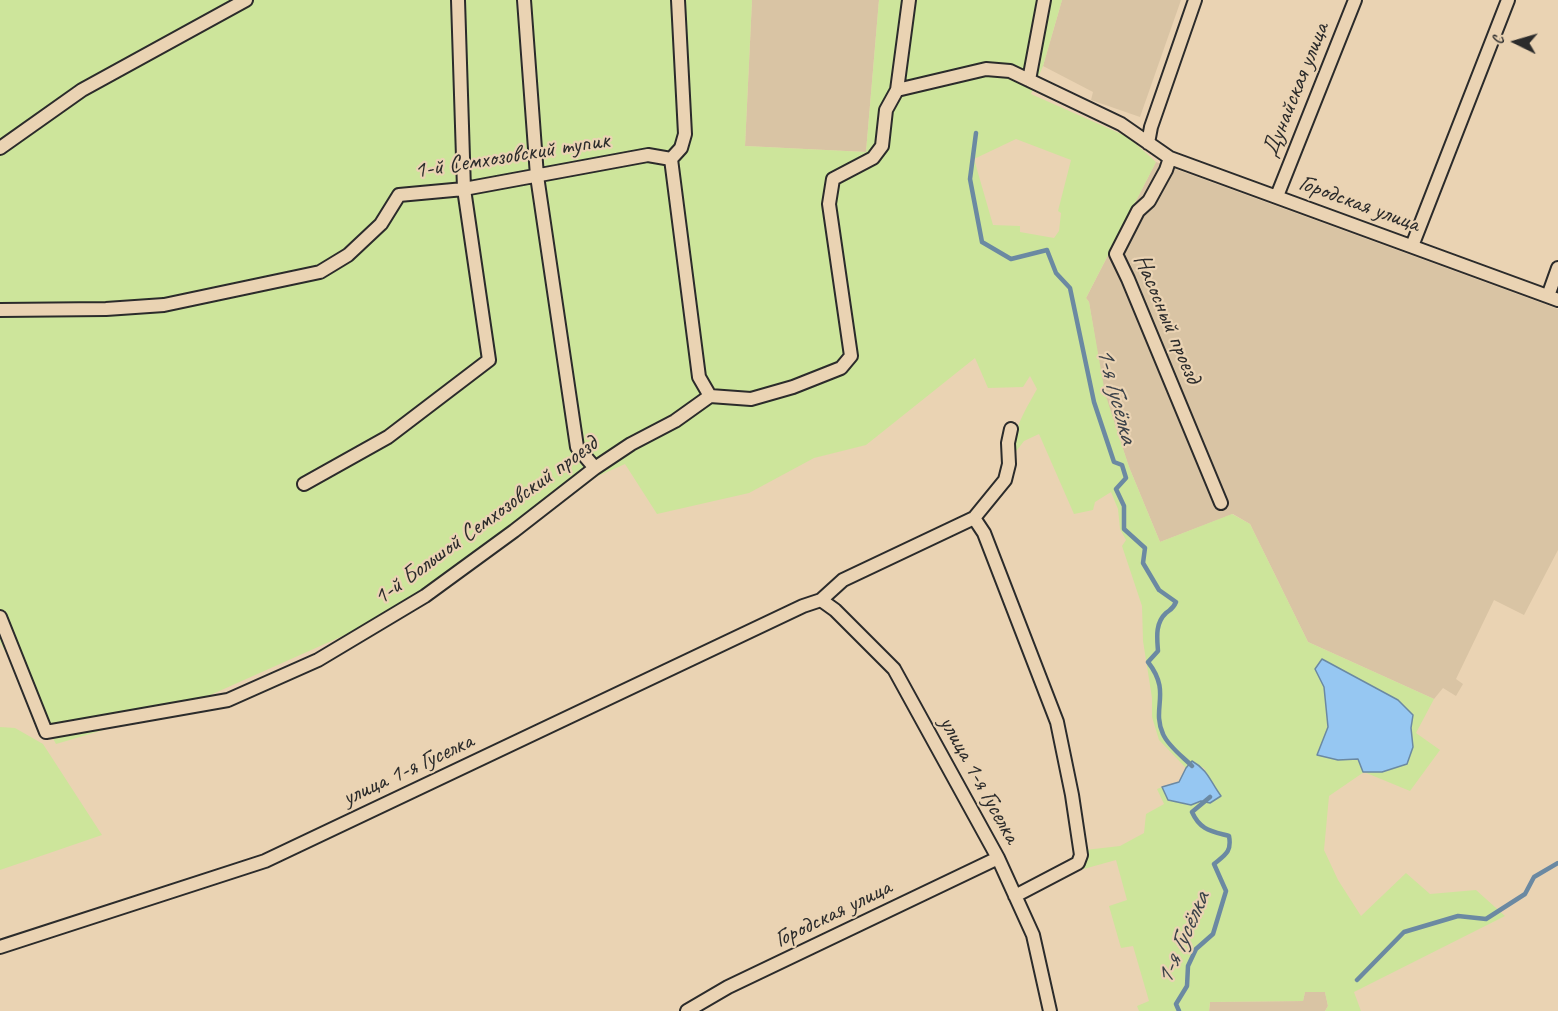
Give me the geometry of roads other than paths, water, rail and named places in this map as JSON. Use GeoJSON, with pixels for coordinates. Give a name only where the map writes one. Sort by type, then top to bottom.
{"type":"FeatureCollection","features":[{"type":"Feature","properties":{"kind":"street"},"geometry":{"type":"LineString","coordinates":[[0,148],[82,90],[246,0]]}},
{"type":"Feature","properties":{"kind":"street"},"geometry":{"type":"LineString","coordinates":[[304,484],[388,437],[489,360],[464,189],[458,0]]}},
{"type":"Feature","properties":{"kind":"street"},"geometry":{"type":"LineString","coordinates":[[524,0],[537,176],[577,447],[595,468]]}},
{"type":"Feature","properties":{"kind":"street"},"geometry":{"type":"LineString","coordinates":[[678,0],[685,134],[681,148],[671,159],[699,377],[710,396],[751,399],[841,368],[851,356],[828,204],[833,178],[873,158],[882,146],[886,110],[897,90],[909,0]]}},
{"type":"Feature","properties":{"kind":"street"},"geometry":{"type":"LineString","coordinates":[[1029,80],[1044,0]]}},
{"type":"Feature","properties":{"kind":"street"},"geometry":{"type":"LineString","coordinates":[[1148,143],[1151,127],[1196,0]]}},
{"type":"Feature","properties":{"kind":"street","name":"Дунайская улица"},"geometry":{"type":"LineString","coordinates":[[1277,196],[1355,0]]}},
{"type":"Feature","properties":{"kind":"street"},"geometry":{"type":"LineString","coordinates":[[1412,246],[1508,0]]}},
{"type":"Feature","properties":{"kind":"street","name":"Городская улица"},"geometry":{"type":"LineString","coordinates":[[897,90],[986,69],[1010,71],[1121,124],[1170,158],[1412,246],[1482,274],[1553,298]]}},
{"type":"Feature","properties":{"kind":"street","name":"1-й Семхозовский тупик"},"geometry":{"type":"LineString","coordinates":[[0,310],[106,309],[165,305],[320,272],[348,255],[381,224],[399,195],[464,189],[648,155],[671,159]]}},
{"type":"Feature","properties":{"kind":"street","name":"Насосный проезд"},"geometry":{"type":"LineString","coordinates":[[1170,158],[1149,201],[1138,211],[1116,254],[1221,503]]}},
{"type":"Feature","properties":{"kind":"street"},"geometry":{"type":"LineString","coordinates":[[1553,298],[1558,268]]}},
{"type":"Feature","properties":{"kind":"street","name":"1-й Большой Семхозовский проезд"},"geometry":{"type":"LineString","coordinates":[[0,617],[46,732],[228,700],[318,660],[425,596],[595,468],[630,444],[675,421],[710,396]]}},
{"type":"Feature","properties":{"kind":"street","name":"улица 1-я Гуселка"},"geometry":{"type":"LineString","coordinates":[[0,947],[265,861],[792,611],[821,600],[843,580],[974,518],[1005,480],[1009,464],[1008,442],[1011,429]]}},
{"type":"Feature","properties":{"kind":"street"},"geometry":{"type":"LineString","coordinates":[[974,518],[984,533],[1057,722],[1081,855],[1078,864],[1015,896]]}},
{"type":"Feature","properties":{"kind":"street","name":"улица 1-я Гуселка"},"geometry":{"type":"LineString","coordinates":[[821,600],[835,610],[894,669],[998,858],[1033,935],[1050,1011]]}},
{"type":"Feature","properties":{"kind":"street","name":"Городская улица"},"geometry":{"type":"LineString","coordinates":[[687,1011],[728,987],[998,858]]}},
{"type":"Feature","properties":{"kind":"water"},"geometry":{"type":"Polygon","coordinates":[[[1322,659],[1398,700],[1413,715],[1411,728],[1413,747],[1407,764],[1382,772],[1363,772],[1358,759],[1338,760],[1317,755],[1328,727],[1324,687],[1315,669],[1322,659]]]}},
{"type":"Feature","properties":{"kind":"water"},"geometry":{"type":"Polygon","coordinates":[[[1192,761],[1205,772],[1221,796],[1210,803],[1201,801],[1191,805],[1168,800],[1162,787],[1179,782],[1192,761]]]}},
{"type":"Feature","properties":{"kind":"waterway","name":"1-я Гусёлка"},"geometry":{"type":"LineString","coordinates":[[976,133],[970,179],[982,242],[1011,259],[1047,250],[1056,273],[1070,288],[1094,402],[1114,462],[1122,465],[1126,478],[1116,489],[1124,506],[1124,529],[1145,548],[1143,563],[1159,590],[1176,602],[1160,621],[1158,651],[1148,662],[1159,683],[1159,716],[1163,734],[1172,747],[1192,766]]}},
{"type":"Feature","properties":{"kind":"waterway","name":"1-я Гусёлка"},"geometry":{"type":"LineString","coordinates":[[1179,1011],[1176,1004],[1187,986],[1188,966],[1196,949],[1213,934],[1226,891],[1214,864],[1228,850],[1229,836],[1202,826],[1192,812],[1210,797]]}},
{"type":"Feature","properties":{"kind":"waterway"},"geometry":{"type":"LineString","coordinates":[[1357,980],[1404,932],[1458,916],[1486,919],[1525,894],[1534,877],[1558,863]]}}]}
